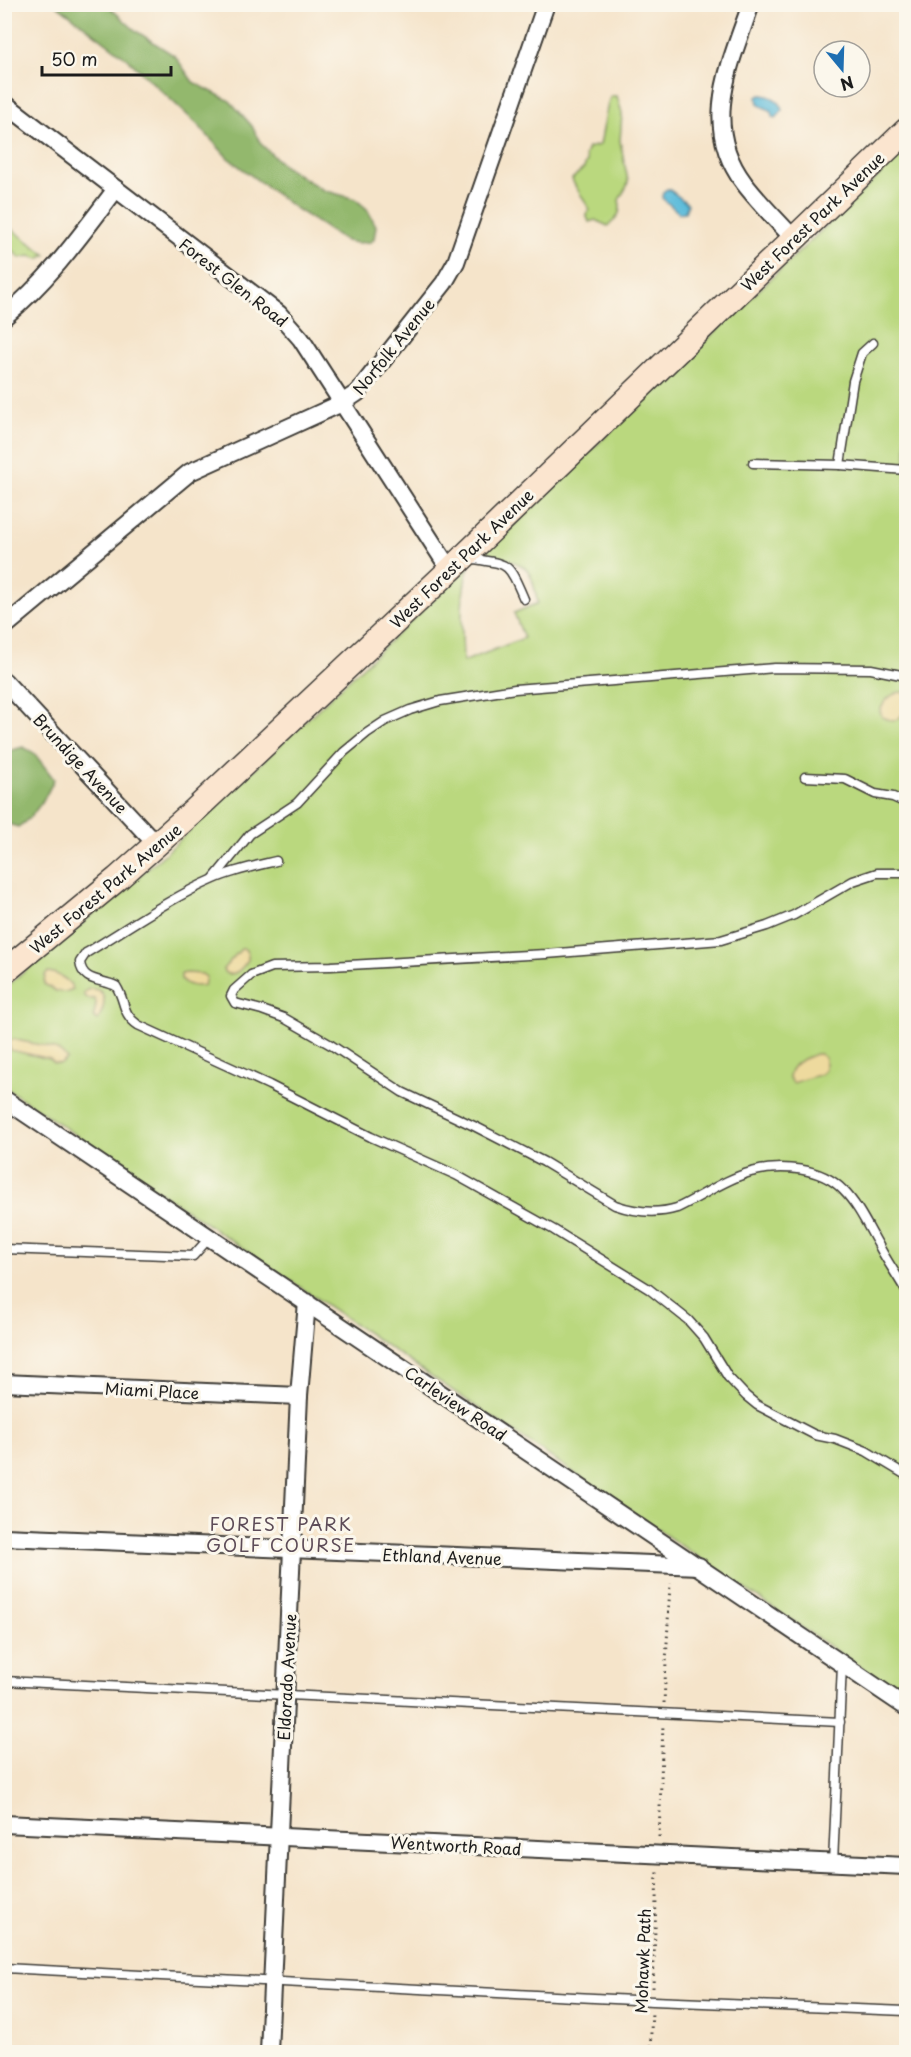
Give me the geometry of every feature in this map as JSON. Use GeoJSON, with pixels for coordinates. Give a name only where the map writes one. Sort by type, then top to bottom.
{"type":"FeatureCollection","features":[{"type":"Feature","properties":{"kind":"main road","name":"West Forest Park Avenue"},"geometry":{"type":"LineString","coordinates":[[4,972],[157,845],[456,563],[906,131]]}},
{"type":"Feature","properties":{"kind":"street","name":"Norfolk Avenue"},"geometry":{"type":"LineString","coordinates":[[4,627],[190,472],[342,403],[357,393],[444,283],[456,262],[546,4]]}},
{"type":"Feature","properties":{"kind":"street"},"geometry":{"type":"LineString","coordinates":[[751,4],[726,77],[720,124],[726,147],[744,184],[793,238]]}},
{"type":"Feature","properties":{"kind":"street","name":"Forest Glen Road"},"geometry":{"type":"LineString","coordinates":[[4,103],[279,314],[301,339],[342,403],[456,563]]}},
{"type":"Feature","properties":{"kind":"street"},"geometry":{"type":"LineString","coordinates":[[4,317],[37,289],[59,264],[116,189]]}},
{"type":"Feature","properties":{"kind":"street","name":"Brundige Avenue"},"geometry":{"type":"LineString","coordinates":[[4,681],[157,845]]}},
{"type":"Feature","properties":{"kind":"street","name":"Carleview Road"},"geometry":{"type":"LineString","coordinates":[[4,1099],[906,1707]]}},
{"type":"Feature","properties":{"kind":"street","name":"Eldorado Avenue"},"geometry":{"type":"LineString","coordinates":[[269,2052],[299,1396],[307,1302]]}},
{"type":"Feature","properties":{"kind":"street","name":"Miami Place"},"geometry":{"type":"LineString","coordinates":[[4,1383],[299,1396]]}},
{"type":"Feature","properties":{"kind":"street","name":"Ethland Avenue"},"geometry":{"type":"LineString","coordinates":[[4,1537],[699,1566]]}},
{"type":"Feature","properties":{"kind":"street","name":"Wentworth Road"},"geometry":{"type":"LineString","coordinates":[[4,1824],[906,1866]]}},
{"type":"Feature","properties":{"kind":"lane"},"geometry":{"type":"LineString","coordinates":[[840,465],[853,381],[862,353],[873,343]]}},
{"type":"Feature","properties":{"kind":"lane"},"geometry":{"type":"LineString","coordinates":[[753,463],[840,465],[906,470]]}},
{"type":"Feature","properties":{"kind":"lane"},"geometry":{"type":"LineString","coordinates":[[456,563],[501,563],[508,566],[524,599]]}},
{"type":"Feature","properties":{"kind":"lane"},"geometry":{"type":"LineString","coordinates":[[213,879],[249,834],[297,803],[344,752],[385,721],[420,707],[466,695],[515,689],[756,669],[871,669],[906,676]]}},
{"type":"Feature","properties":{"kind":"lane"},"geometry":{"type":"LineString","coordinates":[[805,777],[845,779],[875,794],[906,803]]}},
{"type":"Feature","properties":{"kind":"lane"},"geometry":{"type":"LineString","coordinates":[[276,861],[213,879],[86,953],[80,962],[81,970],[87,978],[116,986],[121,993],[121,1002],[129,1019],[138,1025],[269,1085],[371,1137],[456,1175],[554,1230],[649,1289],[688,1320],[704,1338],[728,1377],[757,1405],[815,1435],[835,1439],[866,1451],[906,1475]]}},
{"type":"Feature","properties":{"kind":"lane"},"geometry":{"type":"LineString","coordinates":[[906,873],[877,873],[853,881],[794,915],[721,940],[546,954],[272,967],[251,975],[234,990],[231,996],[235,1003],[284,1018],[331,1045],[402,1092],[544,1162],[605,1200],[625,1209],[668,1211],[752,1172],[788,1168],[828,1179],[842,1188],[862,1214],[906,1291]]}},
{"type":"Feature","properties":{"kind":"lane"},"geometry":{"type":"LineString","coordinates":[[4,1249],[193,1256],[210,1237]]}},
{"type":"Feature","properties":{"kind":"lane"},"geometry":{"type":"LineString","coordinates":[[833,1863],[842,1665]]}},
{"type":"Feature","properties":{"kind":"lane"},"geometry":{"type":"LineString","coordinates":[[4,1681],[840,1722]]}},
{"type":"Feature","properties":{"kind":"lane"},"geometry":{"type":"LineString","coordinates":[[4,1968],[653,2001],[906,2011]]}},
{"type":"Feature","properties":{"kind":"path","name":"Mohawk Path"},"geometry":{"type":"LineString","coordinates":[[650,2052],[657,1871]]}},
{"type":"Feature","properties":{"kind":"green space"},"geometry":{"type":"Polygon","coordinates":[[[57,5],[107,5],[136,31],[175,56],[193,82],[230,101],[252,126],[261,144],[284,166],[323,190],[355,199],[367,209],[376,226],[374,239],[371,242],[357,243],[346,241],[296,209],[228,158],[198,125],[124,56],[57,5]]]}},
{"type":"Feature","properties":{"kind":"green space"},"geometry":{"type":"Polygon","coordinates":[[[611,96],[617,96],[622,113],[620,141],[628,181],[619,200],[618,214],[608,226],[595,220],[589,222],[586,214],[589,210],[588,206],[572,179],[584,168],[588,148],[600,145],[611,96]]]}},
{"type":"Feature","properties":{"kind":"green space"},"geometry":{"type":"Polygon","coordinates":[[[906,150],[906,1698],[5,1087],[5,988],[165,854],[469,566],[462,602],[463,662],[524,638],[514,613],[538,603],[530,574],[524,567],[512,561],[481,555],[906,150]]]}},
{"type":"Feature","properties":{"kind":"green space"},"geometry":{"type":"Polygon","coordinates":[[[5,224],[46,255],[39,259],[30,256],[20,258],[9,247],[11,234],[5,229],[5,224]]]}},
{"type":"Feature","properties":{"kind":"green space"},"geometry":{"type":"Polygon","coordinates":[[[23,747],[34,753],[54,779],[39,806],[18,827],[5,823],[5,752],[23,747]]]}},
{"type":"Feature","properties":{"kind":"sand"},"geometry":{"type":"Polygon","coordinates":[[[902,692],[906,694],[906,707],[903,714],[893,721],[882,717],[880,711],[886,701],[894,694],[902,692]]]}},
{"type":"Feature","properties":{"kind":"sand"},"geometry":{"type":"Polygon","coordinates":[[[241,949],[245,949],[248,960],[236,973],[225,973],[223,969],[241,949]]]}},
{"type":"Feature","properties":{"kind":"sand"},"geometry":{"type":"Polygon","coordinates":[[[48,972],[63,978],[73,989],[65,992],[56,991],[44,984],[45,975],[48,972]]]}},
{"type":"Feature","properties":{"kind":"sand"},"geometry":{"type":"Polygon","coordinates":[[[181,974],[202,974],[206,977],[204,985],[188,985],[181,979],[181,974]]]}},
{"type":"Feature","properties":{"kind":"sand"},"geometry":{"type":"Polygon","coordinates":[[[89,989],[96,990],[103,995],[104,1004],[98,1020],[94,1018],[95,999],[88,999],[84,996],[84,992],[89,989]]]}},
{"type":"Feature","properties":{"kind":"sand"},"geometry":{"type":"Polygon","coordinates":[[[14,1039],[50,1047],[67,1059],[61,1064],[54,1063],[50,1059],[10,1050],[9,1042],[14,1039]]]}},
{"type":"Feature","properties":{"kind":"sand"},"geometry":{"type":"Polygon","coordinates":[[[816,1054],[825,1058],[825,1070],[821,1074],[793,1083],[789,1078],[795,1065],[816,1054]]]}},
{"type":"Feature","properties":{"kind":"water"},"geometry":{"type":"Polygon","coordinates":[[[760,95],[771,97],[780,103],[783,110],[776,118],[772,117],[769,110],[758,104],[757,97],[760,95]]]}},
{"type":"Feature","properties":{"kind":"water"},"geometry":{"type":"Polygon","coordinates":[[[667,189],[688,204],[685,212],[679,213],[662,198],[663,192],[667,189]]]}},
{"type":"Feature","properties":{"kind":"district","name":"FOREST PARK GOLF COURSE"},"geometry":{"type":"Point","coordinates":[281,1534]}}]}
